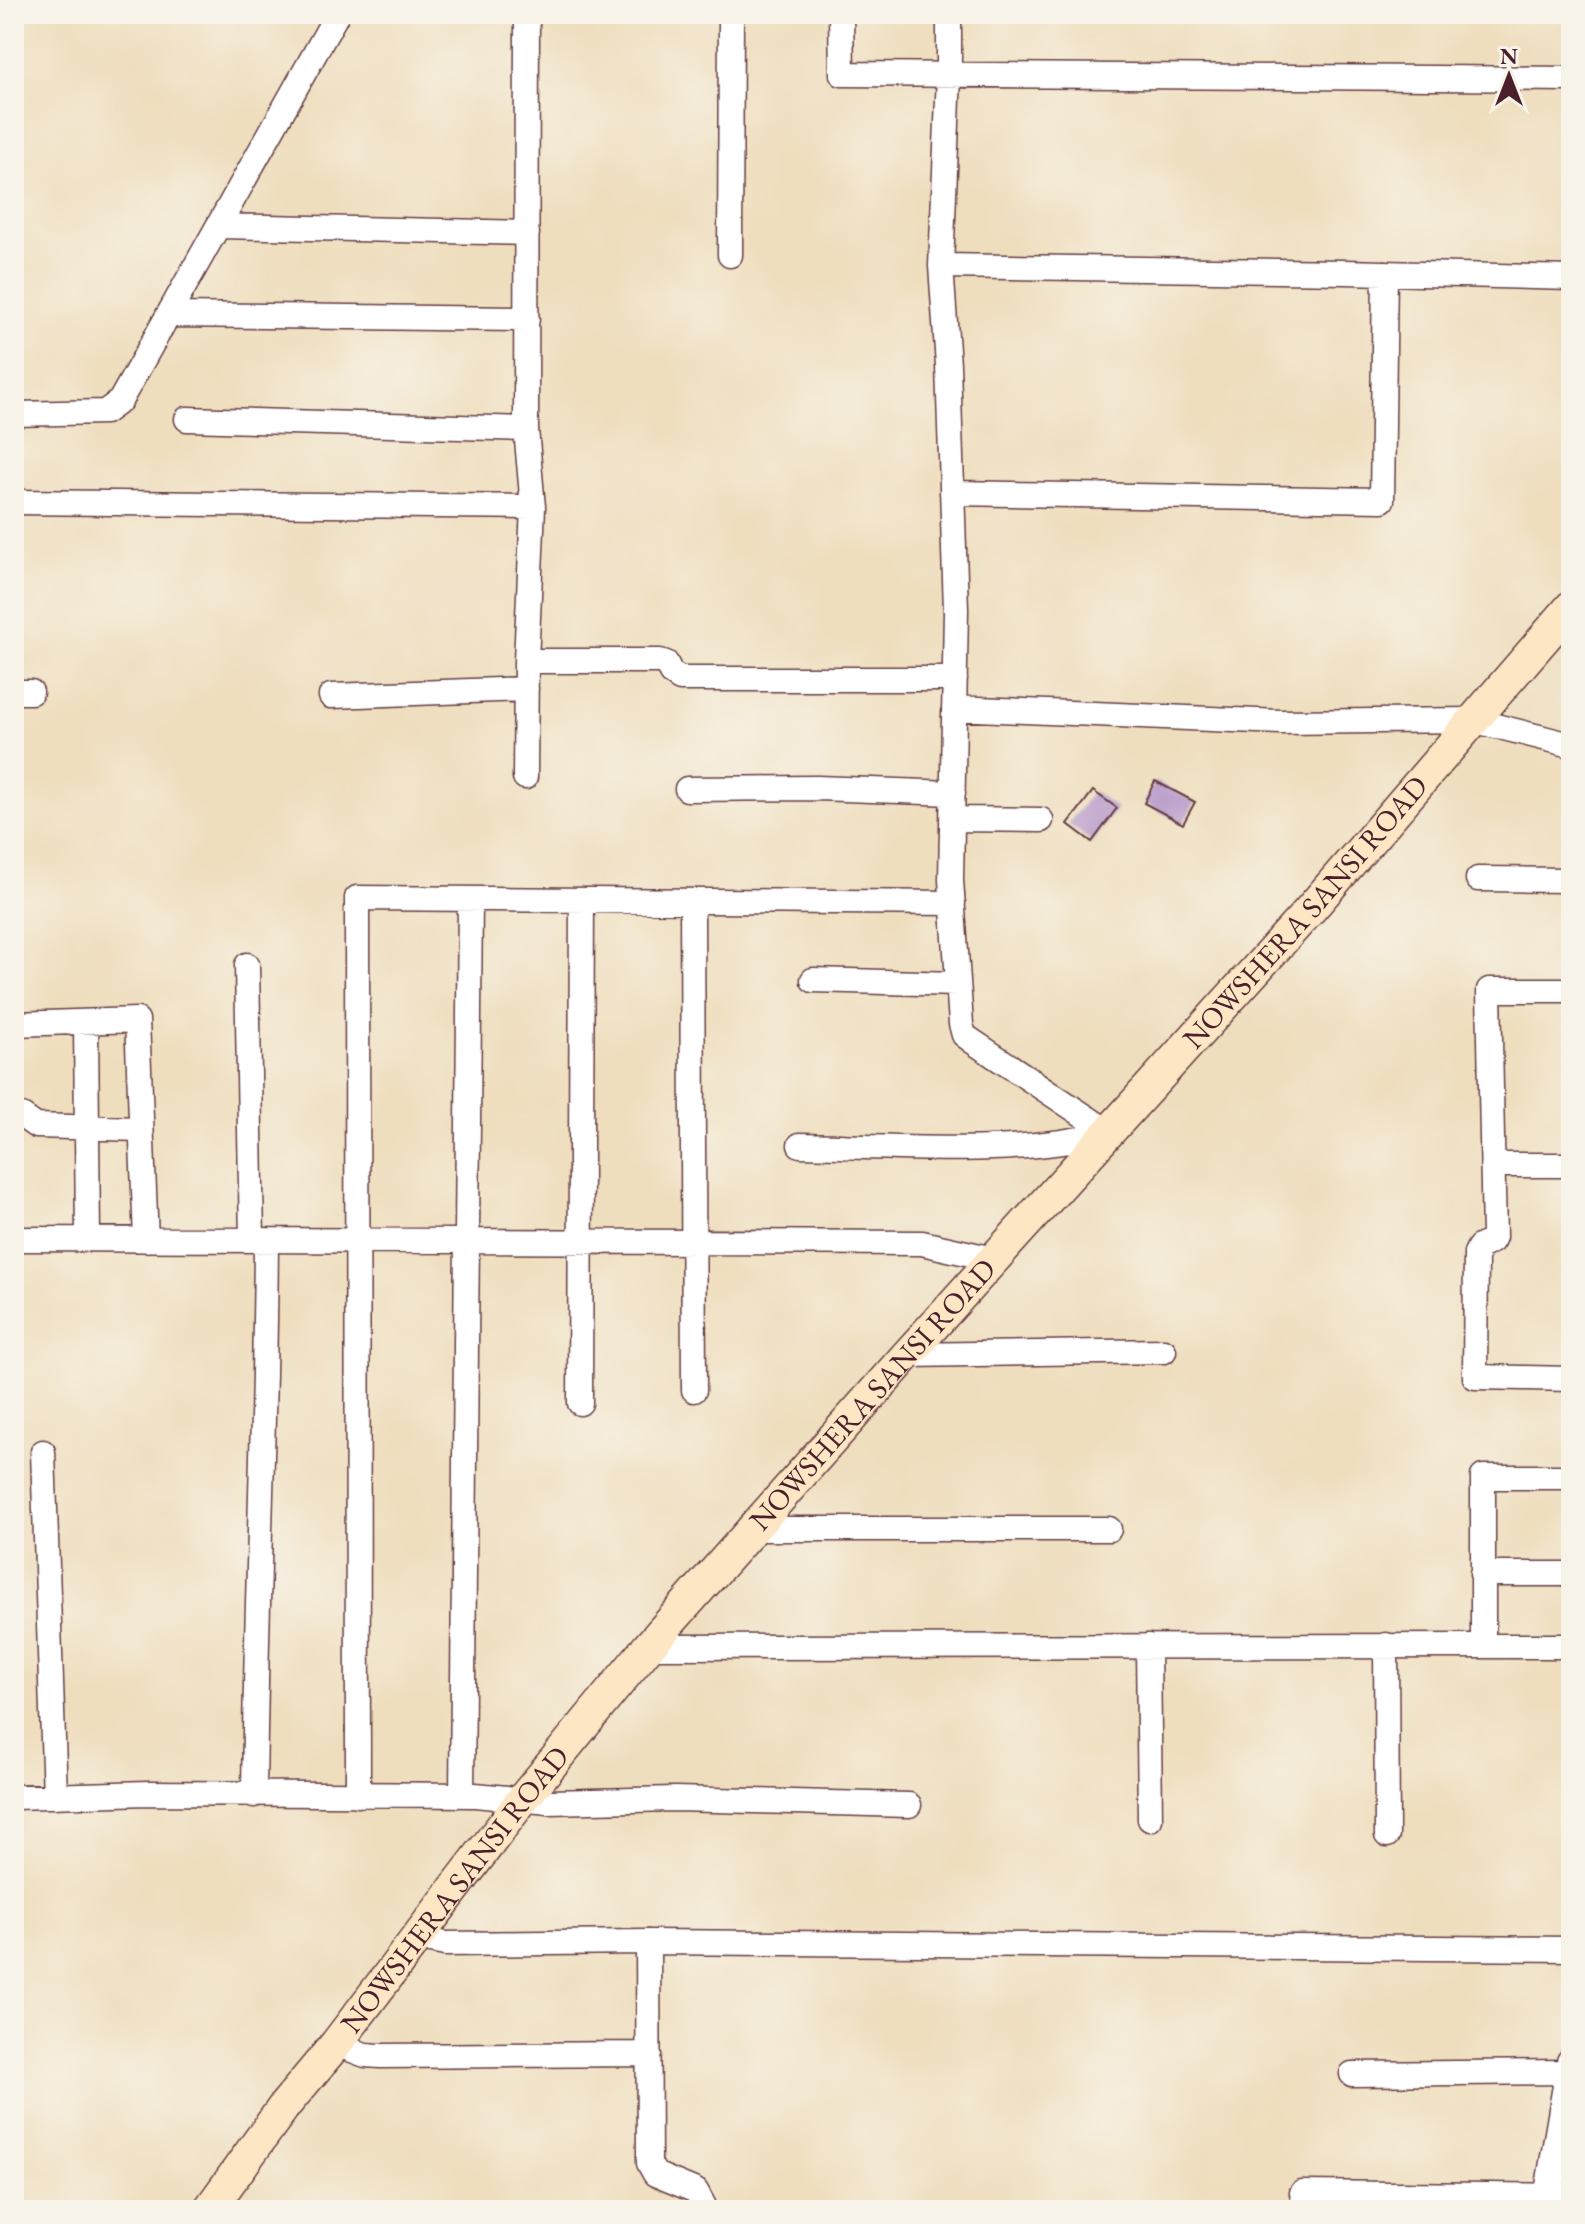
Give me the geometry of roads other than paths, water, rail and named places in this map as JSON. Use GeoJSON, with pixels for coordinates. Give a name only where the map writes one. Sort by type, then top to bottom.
{"type":"FeatureCollection","features":[{"type":"Feature","properties":{"kind":"main road","name":"NOWSHERA SANSI ROAD"},"geometry":{"type":"LineString","coordinates":[[209,2210],[285,2105],[336,2044],[522,1800],[648,1647],[993,1259],[1308,912],[1571,607]]}},
{"type":"Feature","properties":{"kind":"street"},"geometry":{"type":"LineString","coordinates":[[14,414],[105,412],[120,401],[337,14]]}},
{"type":"Feature","properties":{"kind":"street"},"geometry":{"type":"LineString","coordinates":[[525,777],[526,661],[533,507],[526,429],[527,14]]}},
{"type":"Feature","properties":{"kind":"street"},"geometry":{"type":"LineString","coordinates":[[730,255],[731,14]]}},
{"type":"Feature","properties":{"kind":"street"},"geometry":{"type":"LineString","coordinates":[[841,14],[842,74],[1571,79]]}},
{"type":"Feature","properties":{"kind":"street"},"geometry":{"type":"LineString","coordinates":[[949,14],[941,266],[952,493],[955,679],[952,819],[956,984],[964,1035],[1110,1133]]}},
{"type":"Feature","properties":{"kind":"street"},"geometry":{"type":"LineString","coordinates":[[219,226],[527,233]]}},
{"type":"Feature","properties":{"kind":"street"},"geometry":{"type":"LineString","coordinates":[[941,266],[1571,278]]}},
{"type":"Feature","properties":{"kind":"street"},"geometry":{"type":"LineString","coordinates":[[952,493],[1382,500],[1385,273]]}},
{"type":"Feature","properties":{"kind":"street"},"geometry":{"type":"LineString","coordinates":[[168,315],[527,319]]}},
{"type":"Feature","properties":{"kind":"street"},"geometry":{"type":"LineString","coordinates":[[187,419],[526,429]]}},
{"type":"Feature","properties":{"kind":"street"},"geometry":{"type":"LineString","coordinates":[[14,502],[533,507]]}},
{"type":"Feature","properties":{"kind":"street"},"geometry":{"type":"LineString","coordinates":[[526,661],[660,661],[666,663],[671,673],[680,679],[955,679]]}},
{"type":"Feature","properties":{"kind":"street"},"geometry":{"type":"LineString","coordinates":[[331,696],[526,689]]}},
{"type":"Feature","properties":{"kind":"street"},"geometry":{"type":"LineString","coordinates":[[954,708],[1281,722],[1472,720],[1571,745]]}},
{"type":"Feature","properties":{"kind":"street"},"geometry":{"type":"LineString","coordinates":[[687,789],[817,788],[953,793]]}},
{"type":"Feature","properties":{"kind":"street"},"geometry":{"type":"LineString","coordinates":[[952,819],[1041,820]]}},
{"type":"Feature","properties":{"kind":"street"},"geometry":{"type":"LineString","coordinates":[[1478,879],[1571,880]]}},
{"type":"Feature","properties":{"kind":"street"},"geometry":{"type":"LineString","coordinates":[[358,1795],[357,898],[953,903]]}},
{"type":"Feature","properties":{"kind":"street"},"geometry":{"type":"LineString","coordinates":[[462,1795],[470,899]]}},
{"type":"Feature","properties":{"kind":"street"},"geometry":{"type":"LineString","coordinates":[[580,1403],[582,900]]}},
{"type":"Feature","properties":{"kind":"street"},"geometry":{"type":"LineString","coordinates":[[692,901],[694,1390]]}},
{"type":"Feature","properties":{"kind":"street"},"geometry":{"type":"LineString","coordinates":[[247,965],[266,1368],[257,1559],[254,1795]]}},
{"type":"Feature","properties":{"kind":"street"},"geometry":{"type":"LineString","coordinates":[[813,980],[956,984]]}},
{"type":"Feature","properties":{"kind":"street"},"geometry":{"type":"LineString","coordinates":[[1571,990],[1489,990],[1494,1237],[1479,1247],[1476,1253],[1475,1377],[1571,1379]]}},
{"type":"Feature","properties":{"kind":"street"},"geometry":{"type":"LineString","coordinates":[[14,1024],[137,1020],[146,1240]]}},
{"type":"Feature","properties":{"kind":"street"},"geometry":{"type":"LineString","coordinates":[[86,1024],[88,1239]]}},
{"type":"Feature","properties":{"kind":"street"},"geometry":{"type":"LineString","coordinates":[[14,1116],[22,1116],[36,1126],[140,1129]]}},
{"type":"Feature","properties":{"kind":"street"},"geometry":{"type":"LineString","coordinates":[[800,1145],[1021,1146],[1110,1133]]}},
{"type":"Feature","properties":{"kind":"street"},"geometry":{"type":"LineString","coordinates":[[1493,1165],[1571,1165]]}},
{"type":"Feature","properties":{"kind":"street"},"geometry":{"type":"LineString","coordinates":[[14,1239],[922,1243],[993,1259]]}},
{"type":"Feature","properties":{"kind":"street"},"geometry":{"type":"LineString","coordinates":[[907,1355],[1164,1351]]}},
{"type":"Feature","properties":{"kind":"street"},"geometry":{"type":"LineString","coordinates":[[43,1452],[55,1796]]}},
{"type":"Feature","properties":{"kind":"street"},"geometry":{"type":"LineString","coordinates":[[1483,1645],[1483,1477],[1571,1477]]}},
{"type":"Feature","properties":{"kind":"street"},"geometry":{"type":"LineString","coordinates":[[752,1529],[1109,1529]]}},
{"type":"Feature","properties":{"kind":"street"},"geometry":{"type":"LineString","coordinates":[[1482,1574],[1571,1574]]}},
{"type":"Feature","properties":{"kind":"street"},"geometry":{"type":"LineString","coordinates":[[1386,1645],[1387,1835]]}},
{"type":"Feature","properties":{"kind":"street"},"geometry":{"type":"LineString","coordinates":[[1148,1646],[1150,1819]]}},
{"type":"Feature","properties":{"kind":"street"},"geometry":{"type":"LineString","coordinates":[[648,1647],[1571,1646]]}},
{"type":"Feature","properties":{"kind":"street"},"geometry":{"type":"LineString","coordinates":[[14,1797],[148,1793],[462,1795],[549,1802],[675,1799],[909,1805]]}},
{"type":"Feature","properties":{"kind":"street"},"geometry":{"type":"LineString","coordinates":[[418,1934],[445,1944],[648,1942],[1571,1949]]}},
{"type":"Feature","properties":{"kind":"street"},"geometry":{"type":"LineString","coordinates":[[648,1942],[650,2170],[696,2191],[706,2210]]}},
{"type":"Feature","properties":{"kind":"street"},"geometry":{"type":"LineString","coordinates":[[336,2044],[365,2055],[380,2056],[649,2054]]}},
{"type":"Feature","properties":{"kind":"street"},"geometry":{"type":"LineString","coordinates":[[1302,2193],[1556,2200],[1570,2067],[1352,2074]]}}]}
